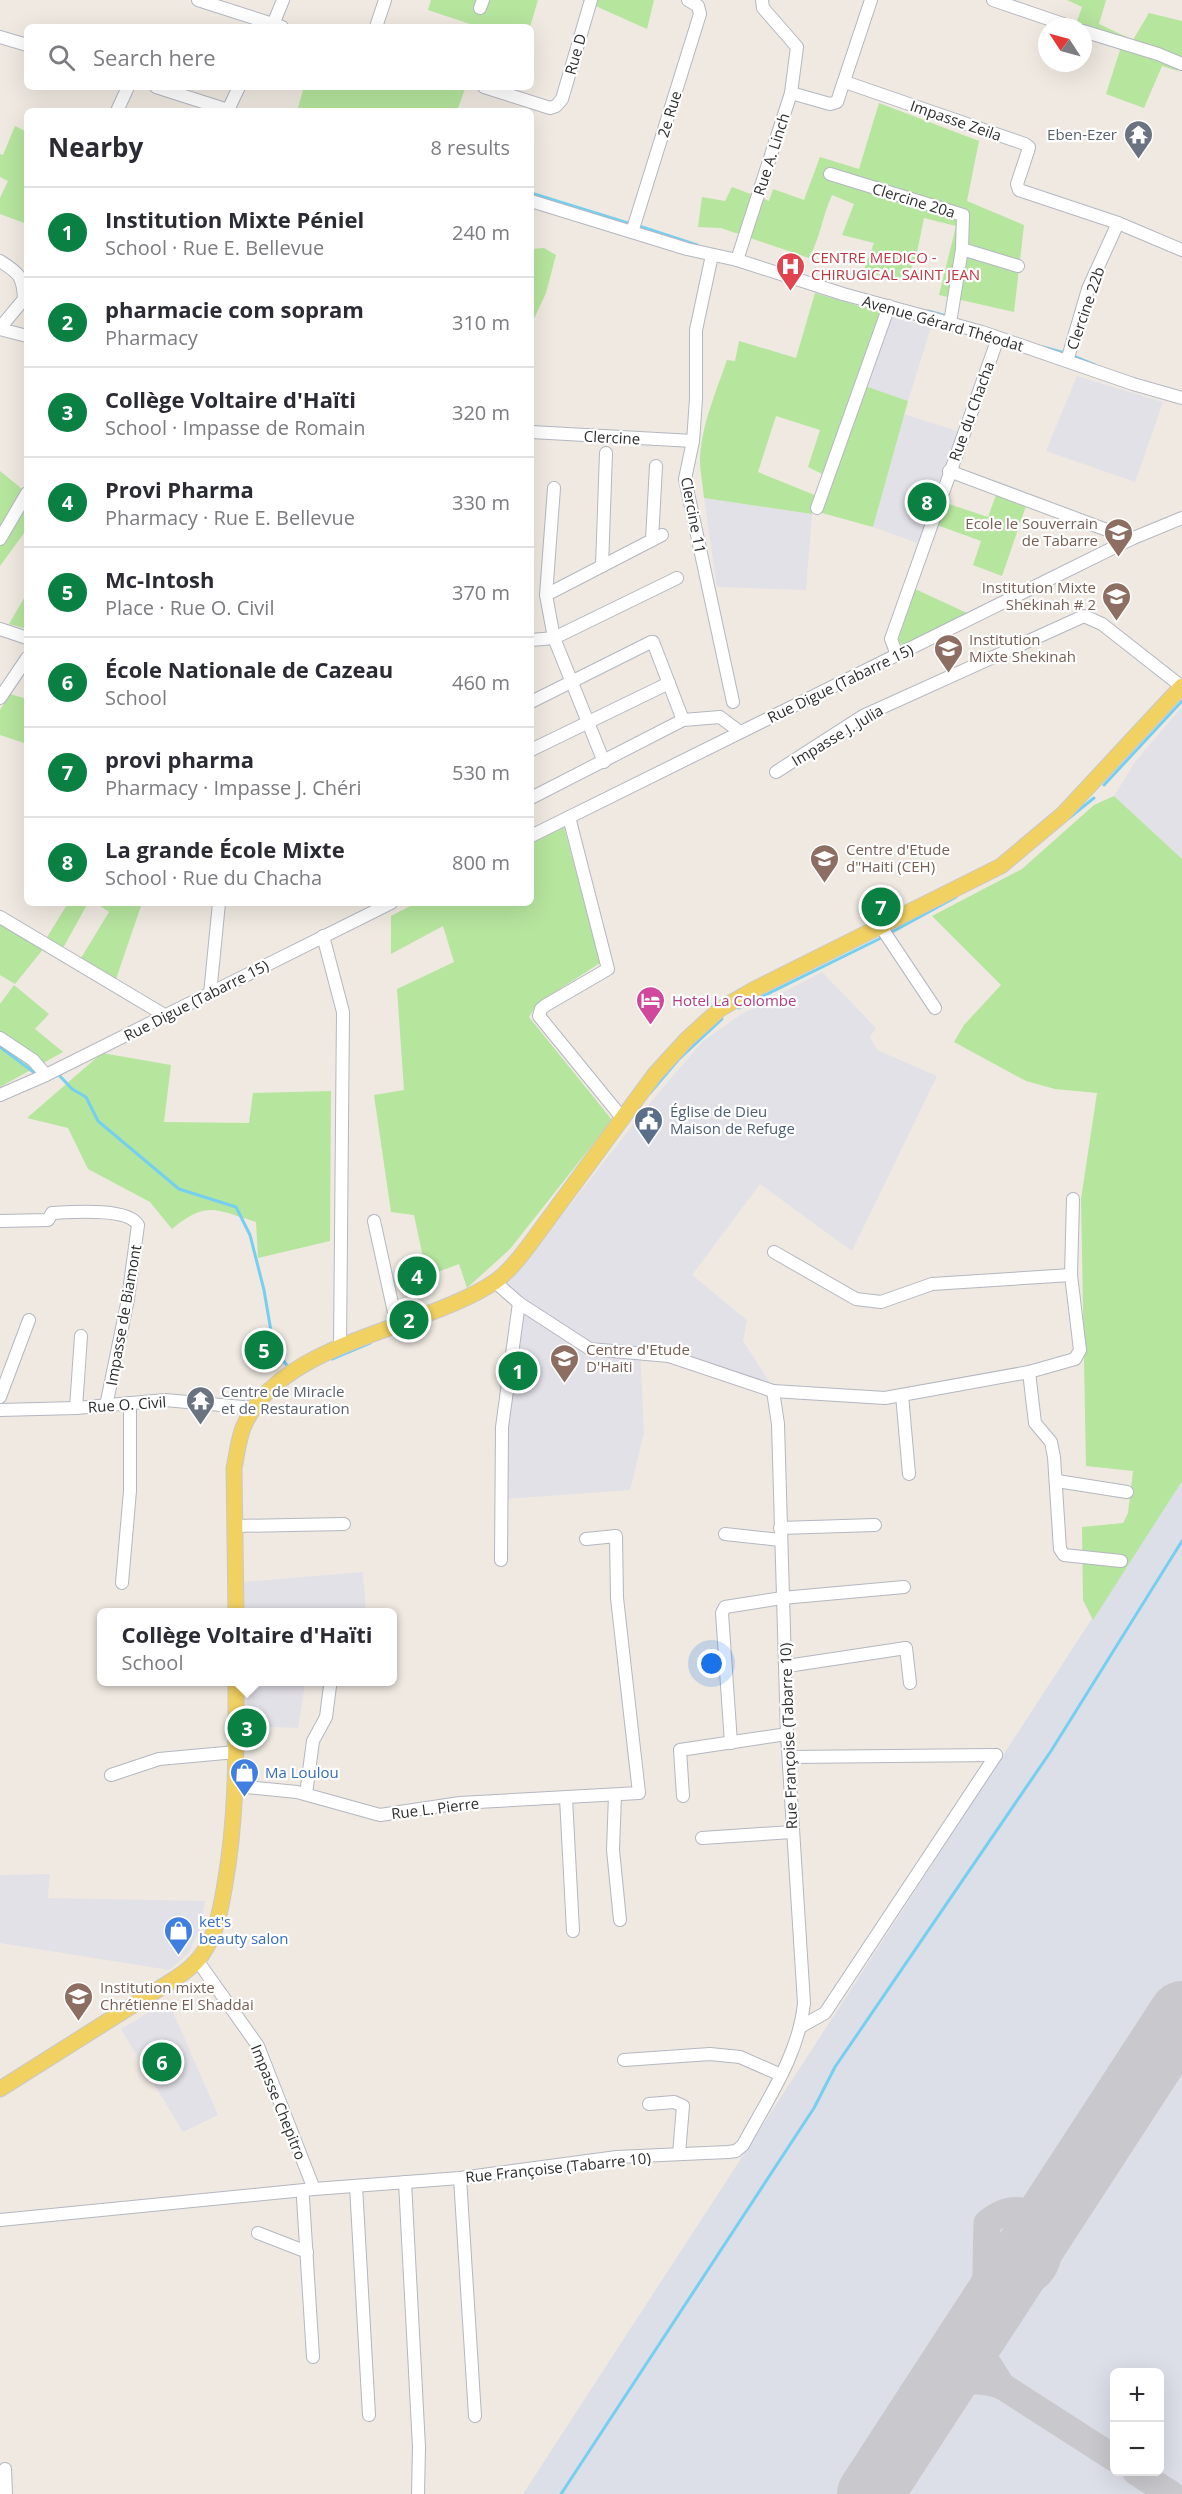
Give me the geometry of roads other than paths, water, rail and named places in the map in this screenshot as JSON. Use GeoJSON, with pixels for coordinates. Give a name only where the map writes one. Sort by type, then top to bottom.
{"type":"FeatureCollection","features":[{"type":"Feature","properties":{"kind":"main road"},"geometry":{"type":"LineString","coordinates":[[236,1608],[234,1468],[243,1427],[254,1408],[273,1385],[303,1365],[466,1297],[495,1282],[527,1248],[655,1074],[687,1039],[720,1009],[753,990],[1001,866],[1063,814],[1182,686]]}},
{"type":"Feature","properties":{"kind":"main road"},"geometry":{"type":"LineString","coordinates":[[0,2089],[165,1985],[190,1968],[204,1952],[217,1925],[231,1852],[235,1786],[236,1686]]}},
{"type":"Feature","properties":{"kind":"street"},"geometry":{"type":"LineString","coordinates":[[198,0],[270,24]]}},
{"type":"Feature","properties":{"kind":"street"},"geometry":{"type":"LineString","coordinates":[[277,24],[283,0]]}},
{"type":"Feature","properties":{"kind":"street"},"geometry":{"type":"LineString","coordinates":[[377,24],[385,0]]}},
{"type":"Feature","properties":{"kind":"street","name":"Rue D"},"geometry":{"type":"LineString","coordinates":[[493,90],[550,108],[556,106],[562,99],[591,0]]}},
{"type":"Feature","properties":{"kind":"street","name":"2e Rue"},"geometry":{"type":"LineString","coordinates":[[632,232],[700,14],[698,6],[688,0]]}},
{"type":"Feature","properties":{"kind":"street"},"geometry":{"type":"LineString","coordinates":[[762,0],[763,8],[797,47],[791,93]]}},
{"type":"Feature","properties":{"kind":"street","name":"Rue A. Linch"},"geometry":{"type":"LineString","coordinates":[[737,258],[791,93],[834,104],[837,102],[871,0]]}},
{"type":"Feature","properties":{"kind":"street"},"geometry":{"type":"LineString","coordinates":[[993,0],[1046,18]]}},
{"type":"Feature","properties":{"kind":"street"},"geometry":{"type":"LineString","coordinates":[[1092,34],[1158,54],[1182,64]]}},
{"type":"Feature","properties":{"kind":"street"},"geometry":{"type":"LineString","coordinates":[[0,37],[24,44]]}},
{"type":"Feature","properties":{"kind":"street","name":"Impasse Zeila"},"geometry":{"type":"LineString","coordinates":[[845,82],[1025,144],[1029,147],[1017,184],[1019,190],[1118,224]]}},
{"type":"Feature","properties":{"kind":"street"},"geometry":{"type":"LineString","coordinates":[[118,108],[127,90]]}},
{"type":"Feature","properties":{"kind":"street"},"geometry":{"type":"LineString","coordinates":[[165,90],[220,108]]}},
{"type":"Feature","properties":{"kind":"street"},"geometry":{"type":"LineString","coordinates":[[230,108],[238,90]]}},
{"type":"Feature","properties":{"kind":"street","name":"Clercine 20a"},"geometry":{"type":"LineString","coordinates":[[830,174],[960,213],[964,219],[962,249],[950,323]]}},
{"type":"Feature","properties":{"kind":"street","name":"Avenue Gérard Théodat"},"geometry":{"type":"LineString","coordinates":[[534,202],[712,255],[737,258],[889,306],[1068,356],[1133,384],[1182,398]]}},
{"type":"Feature","properties":{"kind":"street"},"geometry":{"type":"LineString","coordinates":[[1118,224],[1182,249]]}},
{"type":"Feature","properties":{"kind":"street","name":"Clercine 22b"},"geometry":{"type":"LineString","coordinates":[[1068,356],[1088,290],[1118,224]]}},
{"type":"Feature","properties":{"kind":"street"},"geometry":{"type":"LineString","coordinates":[[962,249],[1018,266]]}},
{"type":"Feature","properties":{"kind":"street","name":"Clercine 11"},"geometry":{"type":"LineString","coordinates":[[712,255],[696,330],[696,399],[693,441],[685,479],[733,702]]}},
{"type":"Feature","properties":{"kind":"street"},"geometry":{"type":"LineString","coordinates":[[0,261],[15,270],[23,280],[24,299],[0,329],[24,335]]}},
{"type":"Feature","properties":{"kind":"street"},"geometry":{"type":"LineString","coordinates":[[817,508],[889,306]]}},
{"type":"Feature","properties":{"kind":"street","name":"Rue du Chacha"},"geometry":{"type":"LineString","coordinates":[[897,655],[891,639],[998,338]]}},
{"type":"Feature","properties":{"kind":"street","name":"Clercine"},"geometry":{"type":"LineString","coordinates":[[534,432],[693,441]]}},
{"type":"Feature","properties":{"kind":"street"},"geometry":{"type":"LineString","coordinates":[[602,566],[606,453]]}},
{"type":"Feature","properties":{"kind":"street"},"geometry":{"type":"LineString","coordinates":[[546,595],[657,537],[656,466]]}},
{"type":"Feature","properties":{"kind":"street"},"geometry":{"type":"LineString","coordinates":[[950,471],[1131,539]]}},
{"type":"Feature","properties":{"kind":"street"},"geometry":{"type":"LineString","coordinates":[[554,488],[546,595],[554,638],[604,762]]}},
{"type":"Feature","properties":{"kind":"street"},"geometry":{"type":"LineString","coordinates":[[0,539],[24,499]]}},
{"type":"Feature","properties":{"kind":"street","name":"Rue Digue (Tabarre 15)"},"geometry":{"type":"LineString","coordinates":[[534,835],[1131,539],[1182,518]]}},
{"type":"Feature","properties":{"kind":"street"},"geometry":{"type":"LineString","coordinates":[[534,640],[554,638],[677,578]]}},
{"type":"Feature","properties":{"kind":"street","name":"Impasse J. Julia"},"geometry":{"type":"LineString","coordinates":[[777,772],[863,716],[1084,616],[1102,624],[1182,686]]}},
{"type":"Feature","properties":{"kind":"street"},"geometry":{"type":"LineString","coordinates":[[0,629],[24,637]]}},
{"type":"Feature","properties":{"kind":"street"},"geometry":{"type":"LineString","coordinates":[[534,701],[653,642],[683,720]]}},
{"type":"Feature","properties":{"kind":"street"},"geometry":{"type":"LineString","coordinates":[[0,698],[24,662]]}},
{"type":"Feature","properties":{"kind":"street"},"geometry":{"type":"LineString","coordinates":[[534,748],[669,682]]}},
{"type":"Feature","properties":{"kind":"street"},"geometry":{"type":"LineString","coordinates":[[534,797],[683,720],[720,717],[740,732]]}},
{"type":"Feature","properties":{"kind":"street"},"geometry":{"type":"LineString","coordinates":[[569,818],[608,969],[546,1005],[539,1016],[623,1119]]}},
{"type":"Feature","properties":{"kind":"street"},"geometry":{"type":"LineString","coordinates":[[210,994],[219,906]]}},
{"type":"Feature","properties":{"kind":"street","name":"Rue Digue (Tabarre 15)"},"geometry":{"type":"LineString","coordinates":[[0,1095],[42,1077],[385,906]]}},
{"type":"Feature","properties":{"kind":"street"},"geometry":{"type":"LineString","coordinates":[[0,917],[166,1016]]}},
{"type":"Feature","properties":{"kind":"street"},"geometry":{"type":"LineString","coordinates":[[881,927],[935,1008]]}},
{"type":"Feature","properties":{"kind":"street"},"geometry":{"type":"LineString","coordinates":[[323,936],[343,1012],[340,1348]]}},
{"type":"Feature","properties":{"kind":"street"},"geometry":{"type":"LineString","coordinates":[[0,1038],[33,1060],[42,1077]]}},
{"type":"Feature","properties":{"kind":"street"},"geometry":{"type":"LineString","coordinates":[[495,1282],[519,1303],[590,1349],[669,1356],[773,1391],[885,1398],[1029,1372],[1075,1359],[1079,1355],[1071,1275],[1073,1199]]}},
{"type":"Feature","properties":{"kind":"street","name":"Impasse de Biamont"},"geometry":{"type":"LineString","coordinates":[[0,1221],[48,1220],[52,1213],[93,1212],[126,1216],[136,1221],[138,1225],[128,1299],[106,1406]]}},
{"type":"Feature","properties":{"kind":"street"},"geometry":{"type":"LineString","coordinates":[[374,1221],[397,1326]]}},
{"type":"Feature","properties":{"kind":"street"},"geometry":{"type":"LineString","coordinates":[[774,1252],[856,1299],[880,1302],[932,1284],[1071,1275]]}},
{"type":"Feature","properties":{"kind":"street"},"geometry":{"type":"LineString","coordinates":[[501,1560],[502,1427],[519,1303]]}},
{"type":"Feature","properties":{"kind":"street"},"geometry":{"type":"LineString","coordinates":[[0,1397],[29,1320]]}},
{"type":"Feature","properties":{"kind":"street"},"geometry":{"type":"LineString","coordinates":[[76,1408],[81,1336]]}},
{"type":"Feature","properties":{"kind":"street"},"geometry":{"type":"LineString","coordinates":[[1029,1372],[1035,1424],[1051,1442],[1057,1480],[1060,1549],[1064,1555],[1121,1561]]}},
{"type":"Feature","properties":{"kind":"street","name":"Rue Françoise (Tabarre 10)"},"geometry":{"type":"LineString","coordinates":[[0,2220],[460,2178],[617,2157],[736,2151],[744,2145],[795,2049],[802,2026],[804,2003],[787,1734],[787,1666],[782,1598],[778,1424],[773,1391]]}},
{"type":"Feature","properties":{"kind":"street"},"geometry":{"type":"LineString","coordinates":[[902,1395],[909,1474]]}},
{"type":"Feature","properties":{"kind":"street","name":"Rue O. Civil"},"geometry":{"type":"LineString","coordinates":[[0,1410],[76,1408],[165,1400],[254,1408]]}},
{"type":"Feature","properties":{"kind":"street"},"geometry":{"type":"LineString","coordinates":[[122,1583],[129,1491],[130,1403]]}},
{"type":"Feature","properties":{"kind":"street"},"geometry":{"type":"LineString","coordinates":[[1057,1480],[1126,1492]]}},
{"type":"Feature","properties":{"kind":"street"},"geometry":{"type":"LineString","coordinates":[[235,1526],[344,1524]]}},
{"type":"Feature","properties":{"kind":"street"},"geometry":{"type":"LineString","coordinates":[[725,1534],[780,1534],[875,1525]]}},
{"type":"Feature","properties":{"kind":"street","name":"Rue L. Pierre"},"geometry":{"type":"LineString","coordinates":[[235,1786],[306,1794],[380,1815],[460,1803],[639,1793],[617,1598],[616,1536],[586,1539]]}},
{"type":"Feature","properties":{"kind":"street"},"geometry":{"type":"LineString","coordinates":[[731,1743],[723,1609],[727,1605],[904,1587]]}},
{"type":"Feature","properties":{"kind":"street"},"geometry":{"type":"LineString","coordinates":[[787,1666],[906,1648],[910,1683]]}},
{"type":"Feature","properties":{"kind":"street"},"geometry":{"type":"LineString","coordinates":[[306,1794],[313,1741],[326,1717],[330,1686]]}},
{"type":"Feature","properties":{"kind":"street"},"geometry":{"type":"LineString","coordinates":[[683,1796],[680,1750],[787,1734]]}},
{"type":"Feature","properties":{"kind":"street"},"geometry":{"type":"LineString","coordinates":[[111,1775],[159,1759],[236,1752]]}},
{"type":"Feature","properties":{"kind":"street"},"geometry":{"type":"LineString","coordinates":[[789,1757],[996,1755],[825,2013],[802,2026]]}},
{"type":"Feature","properties":{"kind":"street"},"geometry":{"type":"LineString","coordinates":[[615,1795],[614,1850],[620,1920]]}},
{"type":"Feature","properties":{"kind":"street"},"geometry":{"type":"LineString","coordinates":[[566,1798],[573,1930]]}},
{"type":"Feature","properties":{"kind":"street"},"geometry":{"type":"LineString","coordinates":[[702,1838],[792,1832]]}},
{"type":"Feature","properties":{"kind":"street","name":"Impasse Chepitro"},"geometry":{"type":"LineString","coordinates":[[197,1960],[258,2046],[308,2193],[307,2252],[313,2357]]}},
{"type":"Feature","properties":{"kind":"street"},"geometry":{"type":"LineString","coordinates":[[624,2060],[710,2054],[740,2057],[781,2075]]}},
{"type":"Feature","properties":{"kind":"street"},"geometry":{"type":"LineString","coordinates":[[649,2104],[674,2102],[683,2106],[679,2154]]}},
{"type":"Feature","properties":{"kind":"street"},"geometry":{"type":"LineString","coordinates":[[460,2178],[475,2416]]}},
{"type":"Feature","properties":{"kind":"street"},"geometry":{"type":"LineString","coordinates":[[405,2182],[419,2447],[418,2494]]}},
{"type":"Feature","properties":{"kind":"street"},"geometry":{"type":"LineString","coordinates":[[356,2186],[369,2415]]}},
{"type":"Feature","properties":{"kind":"street"},"geometry":{"type":"LineString","coordinates":[[258,2233],[307,2252]]}},
{"type":"Feature","properties":{"kind":"street"},"geometry":{"type":"LineString","coordinates":[[5,2469],[6,2494]]}},
{"type":"Feature","properties":{"kind":"waterway"},"geometry":{"type":"LineString","coordinates":[[534,194],[631,224]]}},
{"type":"Feature","properties":{"kind":"waterway"},"geometry":{"type":"LineString","coordinates":[[639,226],[697,245]]}},
{"type":"Feature","properties":{"kind":"waterway"},"geometry":{"type":"LineString","coordinates":[[928,311],[947,316]]}},
{"type":"Feature","properties":{"kind":"waterway"},"geometry":{"type":"LineString","coordinates":[[1043,347],[1065,353]]}},
{"type":"Feature","properties":{"kind":"waterway"},"geometry":{"type":"LineString","coordinates":[[1073,356],[1095,365]]}},
{"type":"Feature","properties":{"kind":"waterway"},"geometry":{"type":"LineString","coordinates":[[1104,785],[1182,701]]}},
{"type":"Feature","properties":{"kind":"waterway"},"geometry":{"type":"LineString","coordinates":[[1069,818],[1094,798]]}},
{"type":"Feature","properties":{"kind":"waterway"},"geometry":{"type":"LineString","coordinates":[[892,932],[956,897]]}},
{"type":"Feature","properties":{"kind":"waterway"},"geometry":{"type":"LineString","coordinates":[[739,1008],[881,938]]}},
{"type":"Feature","properties":{"kind":"waterway"},"geometry":{"type":"LineString","coordinates":[[650,1093],[678,1060],[722,1019]]}},
{"type":"Feature","properties":{"kind":"waterway"},"geometry":{"type":"LineString","coordinates":[[0,1047],[36,1074]]}},
{"type":"Feature","properties":{"kind":"waterway"},"geometry":{"type":"LineString","coordinates":[[58,1074],[72,1089],[86,1097],[98,1121],[179,1189],[236,1207],[250,1235],[264,1290],[274,1349],[289,1368]]}},
{"type":"Feature","properties":{"kind":"waterway"},"geometry":{"type":"LineString","coordinates":[[332,1359],[370,1343]]}},
{"type":"Feature","properties":{"kind":"waterway"},"geometry":{"type":"LineString","coordinates":[[561,2494],[814,2108],[835,2067],[1051,1751],[1182,1541]]}},
{"type":"Feature","properties":{"kind":"place","name":"Eben-Ezer"},"geometry":{"type":"Point","coordinates":[1138,160]}},
{"type":"Feature","properties":{"kind":"place","name":"CENTRE MEDICO - CHIRUGICAL SAINT JEAN"},"geometry":{"type":"Point","coordinates":[790,292]}},
{"type":"Feature","properties":{"kind":"place","name":"La grande École Mixte"},"geometry":{"type":"Point","coordinates":[927,502]}},
{"type":"Feature","properties":{"kind":"place","name":"Ecole le Souverrain de Tabarre"},"geometry":{"type":"Point","coordinates":[1119,558]}},
{"type":"Feature","properties":{"kind":"place","name":"Institution Mixte Shekinah # 2"},"geometry":{"type":"Point","coordinates":[1117,622]}},
{"type":"Feature","properties":{"kind":"place","name":"Institution Mixte Shekinah"},"geometry":{"type":"Point","coordinates":[948,674]}},
{"type":"Feature","properties":{"kind":"place","name":"Centre d'Etude d\"Haiti (CEH)"},"geometry":{"type":"Point","coordinates":[825,884]}},
{"type":"Feature","properties":{"kind":"place","name":"provi pharma"},"geometry":{"type":"Point","coordinates":[881,907]}},
{"type":"Feature","properties":{"kind":"place","name":"Hotel La Colombe"},"geometry":{"type":"Point","coordinates":[651,1026]}},
{"type":"Feature","properties":{"kind":"place","name":"Église de Dieu Maison de Refuge"},"geometry":{"type":"Point","coordinates":[649,1146]}},
{"type":"Feature","properties":{"kind":"place","name":"Provi Pharma"},"geometry":{"type":"Point","coordinates":[417,1276]}},
{"type":"Feature","properties":{"kind":"place","name":"pharmacie com sopram"},"geometry":{"type":"Point","coordinates":[409,1320]}},
{"type":"Feature","properties":{"kind":"place","name":"Mc-Intosh"},"geometry":{"type":"Point","coordinates":[264,1350]}},
{"type":"Feature","properties":{"kind":"place","name":"Institution Mixte Péniel"},"geometry":{"type":"Point","coordinates":[518,1371]}},
{"type":"Feature","properties":{"kind":"place","name":"Centre d'Etude D'Haiti"},"geometry":{"type":"Point","coordinates":[565,1384]}},
{"type":"Feature","properties":{"kind":"place","name":"Centre de Miracle et de Restauration"},"geometry":{"type":"Point","coordinates":[200,1426]}},
{"type":"Feature","properties":{"kind":"place","name":"Collège Voltaire d'Haïti"},"geometry":{"type":"Point","coordinates":[247,1728]}},
{"type":"Feature","properties":{"kind":"place","name":"Ma Loulou"},"geometry":{"type":"Point","coordinates":[244,1798]}},
{"type":"Feature","properties":{"kind":"place","name":"ket's beauty salon"},"geometry":{"type":"Point","coordinates":[178,1956]}},
{"type":"Feature","properties":{"kind":"place","name":"Institution mixte Chrétienne El Shaddai"},"geometry":{"type":"Point","coordinates":[79,2022]}},
{"type":"Feature","properties":{"kind":"place","name":"École Nationale de Cazeau"},"geometry":{"type":"Point","coordinates":[162,2062]}}]}
